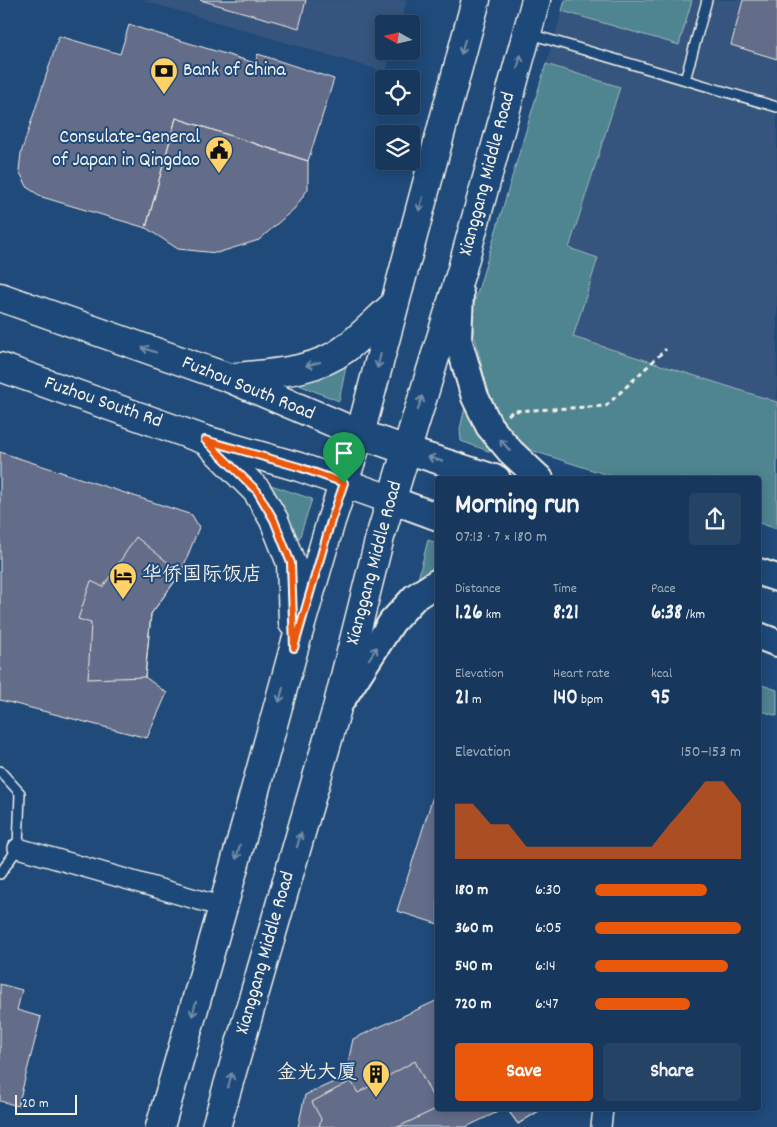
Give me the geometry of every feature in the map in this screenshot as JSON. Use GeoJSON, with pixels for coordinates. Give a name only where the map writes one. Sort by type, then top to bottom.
{"type":"FeatureCollection","features":[{"type":"Feature","properties":{"kind":"main road"},"geometry":{"type":"LineString","coordinates":[[160,1127],[294,648],[331,521],[360,434],[476,0]]}},
{"type":"Feature","properties":{"kind":"main road","name":"Xianggang Middle Road"},"geometry":{"type":"LineString","coordinates":[[216,1127],[337,708],[380,536],[462,269],[536,0]]}},
{"type":"Feature","properties":{"kind":"main road"},"geometry":{"type":"LineString","coordinates":[[462,269],[458,339],[475,397],[490,426],[511,452],[537,476]]}},
{"type":"Feature","properties":{"kind":"main road","name":"Fuzhou South Road"},"geometry":{"type":"LineString","coordinates":[[0,297],[229,378],[360,434],[488,476]]}},
{"type":"Feature","properties":{"kind":"main road"},"geometry":{"type":"LineString","coordinates":[[229,378],[286,371],[319,363],[344,350],[394,305]]}},
{"type":"Feature","properties":{"kind":"main road","name":"Fuzhou South Rd"},"geometry":{"type":"LineString","coordinates":[[0,367],[205,440]]}},
{"type":"Feature","properties":{"kind":"main road"},"geometry":{"type":"LineString","coordinates":[[205,440],[299,467],[435,516]]}},
{"type":"Feature","properties":{"kind":"main road"},"geometry":{"type":"LineString","coordinates":[[205,440],[257,491],[274,520],[291,563],[294,648]]}},
{"type":"Feature","properties":{"kind":"main road"},"geometry":{"type":"LineString","coordinates":[[761,573],[777,578]]}},
{"type":"Feature","properties":{"kind":"main road"},"geometry":{"type":"LineString","coordinates":[[337,708],[392,622],[415,597],[435,584]]}},
{"type":"Feature","properties":{"kind":"main road"},"geometry":{"type":"LineString","coordinates":[[761,637],[777,642]]}},
{"type":"Feature","properties":{"kind":"street"},"geometry":{"type":"LineString","coordinates":[[18,848],[223,907]]}},
{"type":"Feature","properties":{"kind":"street"},"geometry":{"type":"LineString","coordinates":[[601,1127],[603,1111]]}},
{"type":"Feature","properties":{"kind":"lane"},"geometry":{"type":"LineString","coordinates":[[685,80],[708,0]]}},
{"type":"Feature","properties":{"kind":"lane"},"geometry":{"type":"LineString","coordinates":[[527,33],[777,107]]}},
{"type":"Feature","properties":{"kind":"lane"},"geometry":{"type":"LineString","coordinates":[[0,771],[20,793],[18,848],[0,874]]}},
{"type":"Feature","properties":{"kind":"path"},"geometry":{"type":"LineString","coordinates":[[507,415],[513,411],[606,406],[666,349]]}},
{"type":"Feature","properties":{"kind":"shaded area"},"geometry":{"type":"Polygon","coordinates":[[[141,0],[407,0],[403,15],[375,15],[375,60],[389,60],[387,70],[379,70],[141,0]]]}},
{"type":"Feature","properties":{"kind":"shaded area"},"geometry":{"type":"Polygon","coordinates":[[[692,0],[777,0],[777,402],[573,337],[598,258],[569,248],[620,88],[546,64],[562,11],[679,45],[692,0]]]}},
{"type":"Feature","properties":{"kind":"green space"},"geometry":{"type":"Polygon","coordinates":[[[565,0],[692,0],[679,45],[562,11],[565,0]]]}},
{"type":"Feature","properties":{"kind":"green space"},"geometry":{"type":"Polygon","coordinates":[[[546,64],[620,87],[569,248],[598,258],[573,337],[777,402],[777,529],[761,524],[761,476],[611,476],[521,447],[490,400],[470,317],[546,64]]]}},
{"type":"Feature","properties":{"kind":"green space"},"geometry":{"type":"Polygon","coordinates":[[[348,357],[339,401],[289,381],[348,357]]]}},
{"type":"Feature","properties":{"kind":"green space"},"geometry":{"type":"Polygon","coordinates":[[[466,403],[491,452],[461,441],[460,429],[466,403]]]}},
{"type":"Feature","properties":{"kind":"green space"},"geometry":{"type":"Polygon","coordinates":[[[268,484],[312,499],[299,539],[268,484]]]}},
{"type":"Feature","properties":{"kind":"green space"},"geometry":{"type":"Polygon","coordinates":[[[428,540],[435,542],[435,583],[414,594],[428,540]]]}},
{"type":"Feature","properties":{"kind":"green space"},"geometry":{"type":"Polygon","coordinates":[[[761,685],[777,690],[777,716],[761,711],[761,685]]]}},
{"type":"Feature","properties":{"kind":"building"},"geometry":{"type":"Polygon","coordinates":[[[200,0],[306,0],[299,28],[200,0]]]}},
{"type":"Feature","properties":{"kind":"building"},"geometry":{"type":"Polygon","coordinates":[[[743,0],[777,0],[777,59],[731,45],[743,0]]]}},
{"type":"Feature","properties":{"kind":"building"},"geometry":{"type":"Polygon","coordinates":[[[129,25],[255,63],[258,54],[334,79],[308,161],[176,118],[146,228],[42,197],[28,188],[19,171],[21,153],[59,36],[120,54],[129,25]]]}},
{"type":"Feature","properties":{"kind":"building"},"geometry":{"type":"Polygon","coordinates":[[[176,118],[308,161],[308,189],[295,208],[259,240],[217,253],[178,249],[146,228],[176,118]]]}},
{"type":"Feature","properties":{"kind":"building"},"geometry":{"type":"Polygon","coordinates":[[[0,452],[192,515],[199,527],[181,573],[151,614],[145,677],[167,693],[147,738],[0,700],[0,452]]]}},
{"type":"Feature","properties":{"kind":"building","name":"华侨国际饭店"},"geometry":{"type":"Polygon","coordinates":[[[136,537],[181,573],[151,614],[145,677],[88,679],[91,623],[78,619],[91,581],[103,587],[136,537]]]}},
{"type":"Feature","properties":{"kind":"building"},"geometry":{"type":"Polygon","coordinates":[[[435,792],[435,923],[397,911],[435,792]]]}},
{"type":"Feature","properties":{"kind":"building"},"geometry":{"type":"Polygon","coordinates":[[[0,984],[22,990],[17,1010],[41,1017],[18,1106],[0,1101],[0,984]]]}},
{"type":"Feature","properties":{"kind":"building"},"geometry":{"type":"Polygon","coordinates":[[[435,1001],[435,1111],[500,1111],[466,1127],[298,1127],[305,1095],[345,1077],[353,1039],[435,1001]]]}},
{"type":"Feature","properties":{"kind":"building","name":"金光大厦"},"geometry":{"type":"Polygon","coordinates":[[[415,1061],[435,1102],[435,1109],[398,1127],[319,1127],[321,1119],[312,1102],[351,1081],[358,1093],[415,1061]]]}},
{"type":"Feature","properties":{"kind":"building"},"geometry":{"type":"Polygon","coordinates":[[[508,1111],[539,1111],[518,1124],[508,1111]]]}},
{"type":"Feature","properties":{"kind":"building"},"geometry":{"type":"Polygon","coordinates":[[[508,1111],[539,1111],[518,1124],[508,1111]]]}},
{"type":"Feature","properties":{"kind":"place","name":"Bank of China"},"geometry":{"type":"Point","coordinates":[164,95]}},
{"type":"Feature","properties":{"kind":"place","name":"Consulate-General of Japan in Qingdao"},"geometry":{"type":"Point","coordinates":[219,174]}},
{"type":"Feature","properties":{"kind":"place","name":"华侨国际饭店"},"geometry":{"type":"Point","coordinates":[123,600]}},
{"type":"Feature","properties":{"kind":"place","name":"金光大厦"},"geometry":{"type":"Point","coordinates":[376,1098]}},
{"type":"Feature","properties":{"kind":"route"},"geometry":{"type":"LineString","coordinates":[[205,440],[299,467],[344,483],[331,521],[294,648],[291,563],[274,520],[257,491],[205,440]]}}]}
